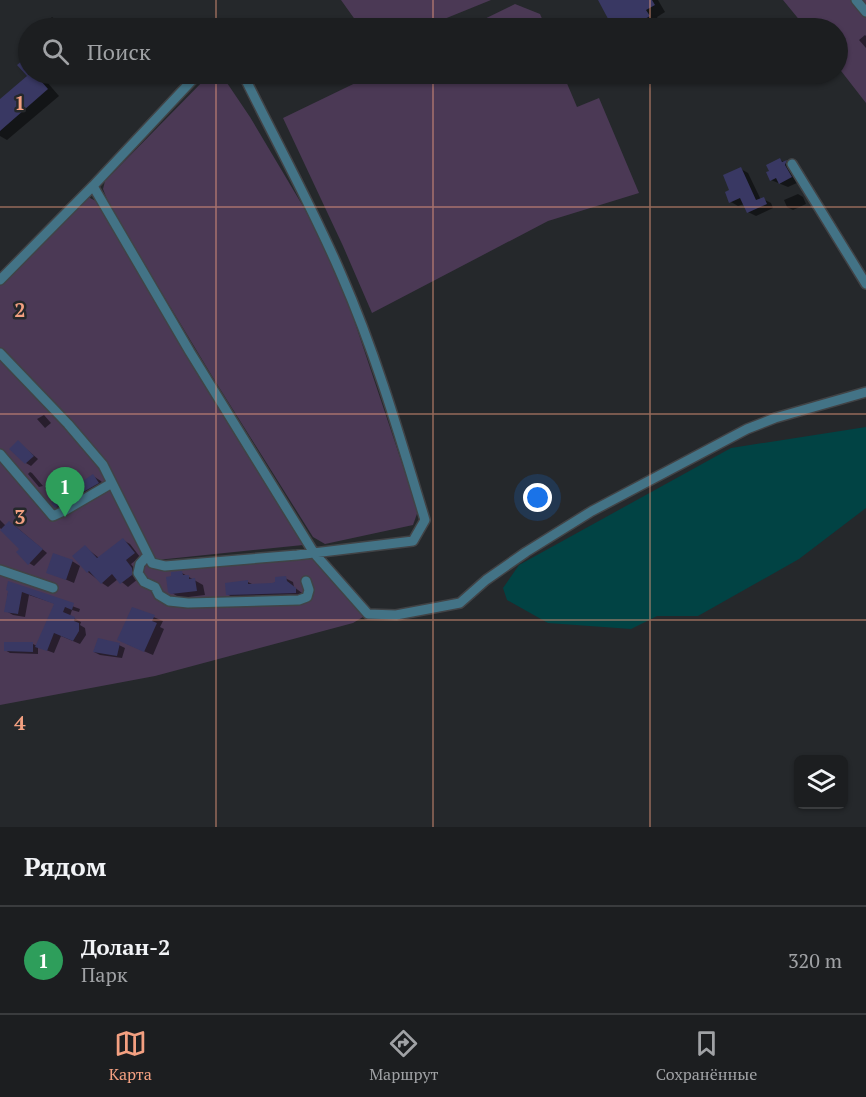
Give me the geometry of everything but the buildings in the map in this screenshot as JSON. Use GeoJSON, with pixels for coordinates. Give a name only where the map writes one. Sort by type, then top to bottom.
{"type":"FeatureCollection","features":[{"type":"Feature","properties":{"kind":"street"},"geometry":{"type":"LineString","coordinates":[[857,0],[866,12]]}},
{"type":"Feature","properties":{"kind":"street"},"geometry":{"type":"LineString","coordinates":[[0,280],[93,186],[189,84]]}},
{"type":"Feature","properties":{"kind":"street"},"geometry":{"type":"LineString","coordinates":[[0,353],[68,424],[103,465],[152,563],[165,566],[314,553],[413,541],[425,520],[382,380],[342,275],[248,84]]}},
{"type":"Feature","properties":{"kind":"street"},"geometry":{"type":"LineString","coordinates":[[792,164],[866,284]]}},
{"type":"Feature","properties":{"kind":"street"},"geometry":{"type":"LineString","coordinates":[[93,186],[190,352],[314,553],[368,614],[396,615],[460,603],[486,580],[518,557],[583,517],[747,429],[775,418],[866,392]]}},
{"type":"Feature","properties":{"kind":"street"},"geometry":{"type":"LineString","coordinates":[[0,454],[52,516],[112,483]]}},
{"type":"Feature","properties":{"kind":"street"},"geometry":{"type":"LineString","coordinates":[[148,555],[140,564],[138,573],[144,582],[155,587],[159,595],[170,601],[188,603],[299,600],[307,597],[309,590],[306,581]]}},
{"type":"Feature","properties":{"kind":"street"},"geometry":{"type":"LineString","coordinates":[[0,570],[53,588]]}},
{"type":"Feature","properties":{"kind":"shaded area"},"geometry":{"type":"Polygon","coordinates":[[[341,0],[491,0],[447,18],[354,18],[341,0]]]}},
{"type":"Feature","properties":{"kind":"shaded area"},"geometry":{"type":"Polygon","coordinates":[[[783,0],[866,0],[866,103],[848,80],[848,18],[798,18],[783,0]]]}},
{"type":"Feature","properties":{"kind":"shaded area"},"geometry":{"type":"Polygon","coordinates":[[[515,4],[540,14],[542,18],[486,18],[515,4]]]}},
{"type":"Feature","properties":{"kind":"shaded area"},"geometry":{"type":"Polygon","coordinates":[[[200,84],[228,84],[310,218],[345,293],[418,511],[413,525],[325,544],[313,537],[110,207],[103,189],[105,181],[200,84]]]}},
{"type":"Feature","properties":{"kind":"shaded area"},"geometry":{"type":"Polygon","coordinates":[[[353,84],[567,84],[577,107],[599,98],[639,193],[548,221],[372,313],[283,118],[353,84]]]}},
{"type":"Feature","properties":{"kind":"shaded area"},"geometry":{"type":"Polygon","coordinates":[[[86,196],[96,201],[191,363],[302,538],[303,545],[157,560],[151,555],[78,430],[0,348],[0,285],[86,196]]]}},
{"type":"Feature","properties":{"kind":"shaded area"},"geometry":{"type":"Polygon","coordinates":[[[0,353],[103,465],[152,563],[314,553],[368,614],[353,623],[155,676],[0,705],[0,353]]]}},
{"type":"Feature","properties":{"kind":"water"},"geometry":{"type":"Polygon","coordinates":[[[866,427],[866,508],[799,559],[698,616],[657,616],[631,629],[548,623],[507,600],[503,588],[519,565],[731,448],[866,427]]]}},
{"type":"Feature","properties":{"kind":"place","name":"Долан-2"},"geometry":{"type":"Point","coordinates":[65,517]}}]}
